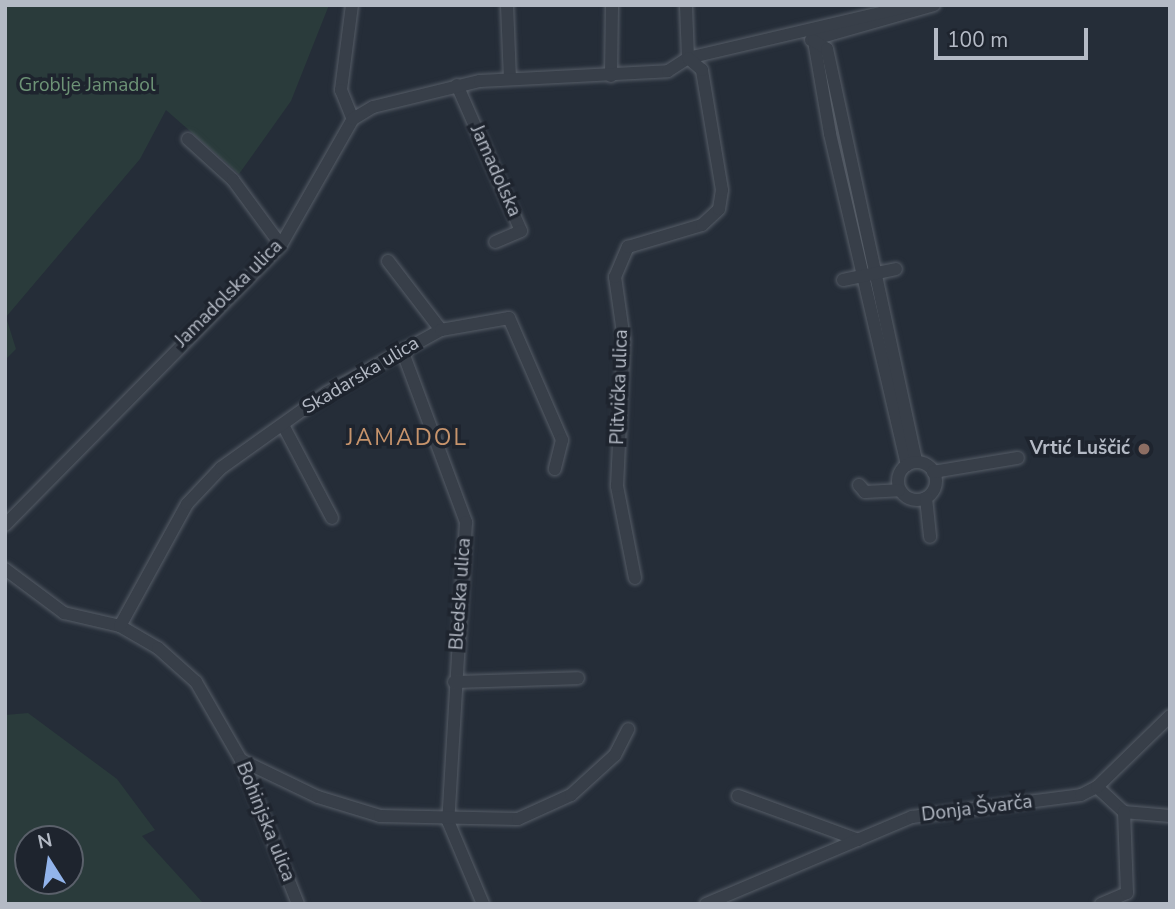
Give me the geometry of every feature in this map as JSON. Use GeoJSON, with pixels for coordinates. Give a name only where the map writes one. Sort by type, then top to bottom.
{"type":"FeatureCollection","features":[{"type":"Feature","properties":{"kind":"street"},"geometry":{"type":"LineString","coordinates":[[352,5],[341,90],[353,119],[373,107],[457,85],[510,79],[611,76],[668,71],[688,58],[790,38],[837,37],[934,5]]}},
{"type":"Feature","properties":{"kind":"street"},"geometry":{"type":"LineString","coordinates":[[507,5],[510,79]]}},
{"type":"Feature","properties":{"kind":"street"},"geometry":{"type":"LineString","coordinates":[[611,76],[612,5]]}},
{"type":"Feature","properties":{"kind":"street"},"geometry":{"type":"LineString","coordinates":[[686,5],[688,58]]}},
{"type":"Feature","properties":{"kind":"street"},"geometry":{"type":"LineString","coordinates":[[818,36],[914,5]]}},
{"type":"Feature","properties":{"kind":"street"},"geometry":{"type":"LineString","coordinates":[[818,36],[827,49],[867,275]]}},
{"type":"Feature","properties":{"kind":"street"},"geometry":{"type":"LineString","coordinates":[[818,36],[867,275],[911,464],[934,477]]}},
{"type":"Feature","properties":{"kind":"street"},"geometry":{"type":"LineString","coordinates":[[827,49],[837,37]]}},
{"type":"Feature","properties":{"kind":"street","name":"Plitvička ulica"},"geometry":{"type":"LineString","coordinates":[[635,578],[617,486],[624,340],[615,277],[628,247],[702,225],[719,209],[722,190],[702,69],[688,58]]}},
{"type":"Feature","properties":{"kind":"street","name":"Jamadolska"},"geometry":{"type":"LineString","coordinates":[[457,85],[521,231],[495,242]]}},
{"type":"Feature","properties":{"kind":"street","name":"Jamadolska ulica"},"geometry":{"type":"LineString","coordinates":[[5,525],[281,245],[353,119]]}},
{"type":"Feature","properties":{"kind":"street"},"geometry":{"type":"LineString","coordinates":[[188,139],[233,180],[281,245]]}},
{"type":"Feature","properties":{"kind":"street","name":"Skadarska ulica"},"geometry":{"type":"LineString","coordinates":[[388,261],[441,330]]}},
{"type":"Feature","properties":{"kind":"street"},"geometry":{"type":"LineString","coordinates":[[844,280],[896,269]]}},
{"type":"Feature","properties":{"kind":"street","name":"Skadarska ulica"},"geometry":{"type":"LineString","coordinates":[[120,626],[187,504],[221,468],[283,425],[402,350],[441,330],[509,318],[562,440],[563,457],[555,469]]}},
{"type":"Feature","properties":{"kind":"street","name":"Bledska ulica"},"geometry":{"type":"LineString","coordinates":[[402,350],[466,522],[454,682],[448,821],[483,904]]}},
{"type":"Feature","properties":{"kind":"street","name":"Skadarska ulica"},"geometry":{"type":"LineString","coordinates":[[283,425],[332,518]]}},
{"type":"Feature","properties":{"kind":"street"},"geometry":{"type":"LineString","coordinates":[[930,537],[921,499],[934,477],[1017,458]]}},
{"type":"Feature","properties":{"kind":"street"},"geometry":{"type":"LineString","coordinates":[[894,487],[911,464]]}},
{"type":"Feature","properties":{"kind":"street"},"geometry":{"type":"LineString","coordinates":[[859,485],[865,492],[894,487],[921,499]]}},
{"type":"Feature","properties":{"kind":"street","name":"Bohinjska ulica"},"geometry":{"type":"LineString","coordinates":[[5,569],[64,613],[120,626],[158,648],[196,682],[241,760],[298,904]]}},
{"type":"Feature","properties":{"kind":"street"},"geometry":{"type":"LineString","coordinates":[[454,682],[578,678]]}},
{"type":"Feature","properties":{"kind":"street"},"geometry":{"type":"LineString","coordinates":[[1170,716],[1097,787],[1124,812],[1170,816]]}},
{"type":"Feature","properties":{"kind":"street"},"geometry":{"type":"LineString","coordinates":[[241,760],[359,810],[448,821],[518,819],[571,795],[615,755],[628,729]]}},
{"type":"Feature","properties":{"kind":"street","name":"Donja Švarča"},"geometry":{"type":"LineString","coordinates":[[706,904],[912,817],[1080,795],[1097,787]]}},
{"type":"Feature","properties":{"kind":"street"},"geometry":{"type":"LineString","coordinates":[[738,796],[858,840]]}},
{"type":"Feature","properties":{"kind":"street"},"geometry":{"type":"LineString","coordinates":[[1101,904],[1127,893],[1124,812]]}},
{"type":"Feature","properties":{"kind":"green space","name":"Groblje Jamadol"},"geometry":{"type":"Polygon","coordinates":[[[5,5],[329,5],[291,101],[239,174],[166,110],[140,159],[6,317],[16,349],[5,360],[5,5]]]}},
{"type":"Feature","properties":{"kind":"green space"},"geometry":{"type":"Polygon","coordinates":[[[28,713],[117,779],[155,830],[142,836],[204,904],[5,904],[5,715],[28,713]]]}},
{"type":"Feature","properties":{"kind":"place","name":"Vrtić Luščić"},"geometry":{"type":"Point","coordinates":[1144,449]}},
{"type":"Feature","properties":{"kind":"district","name":"JAMADOL"},"geometry":{"type":"Point","coordinates":[407,438]}}]}
